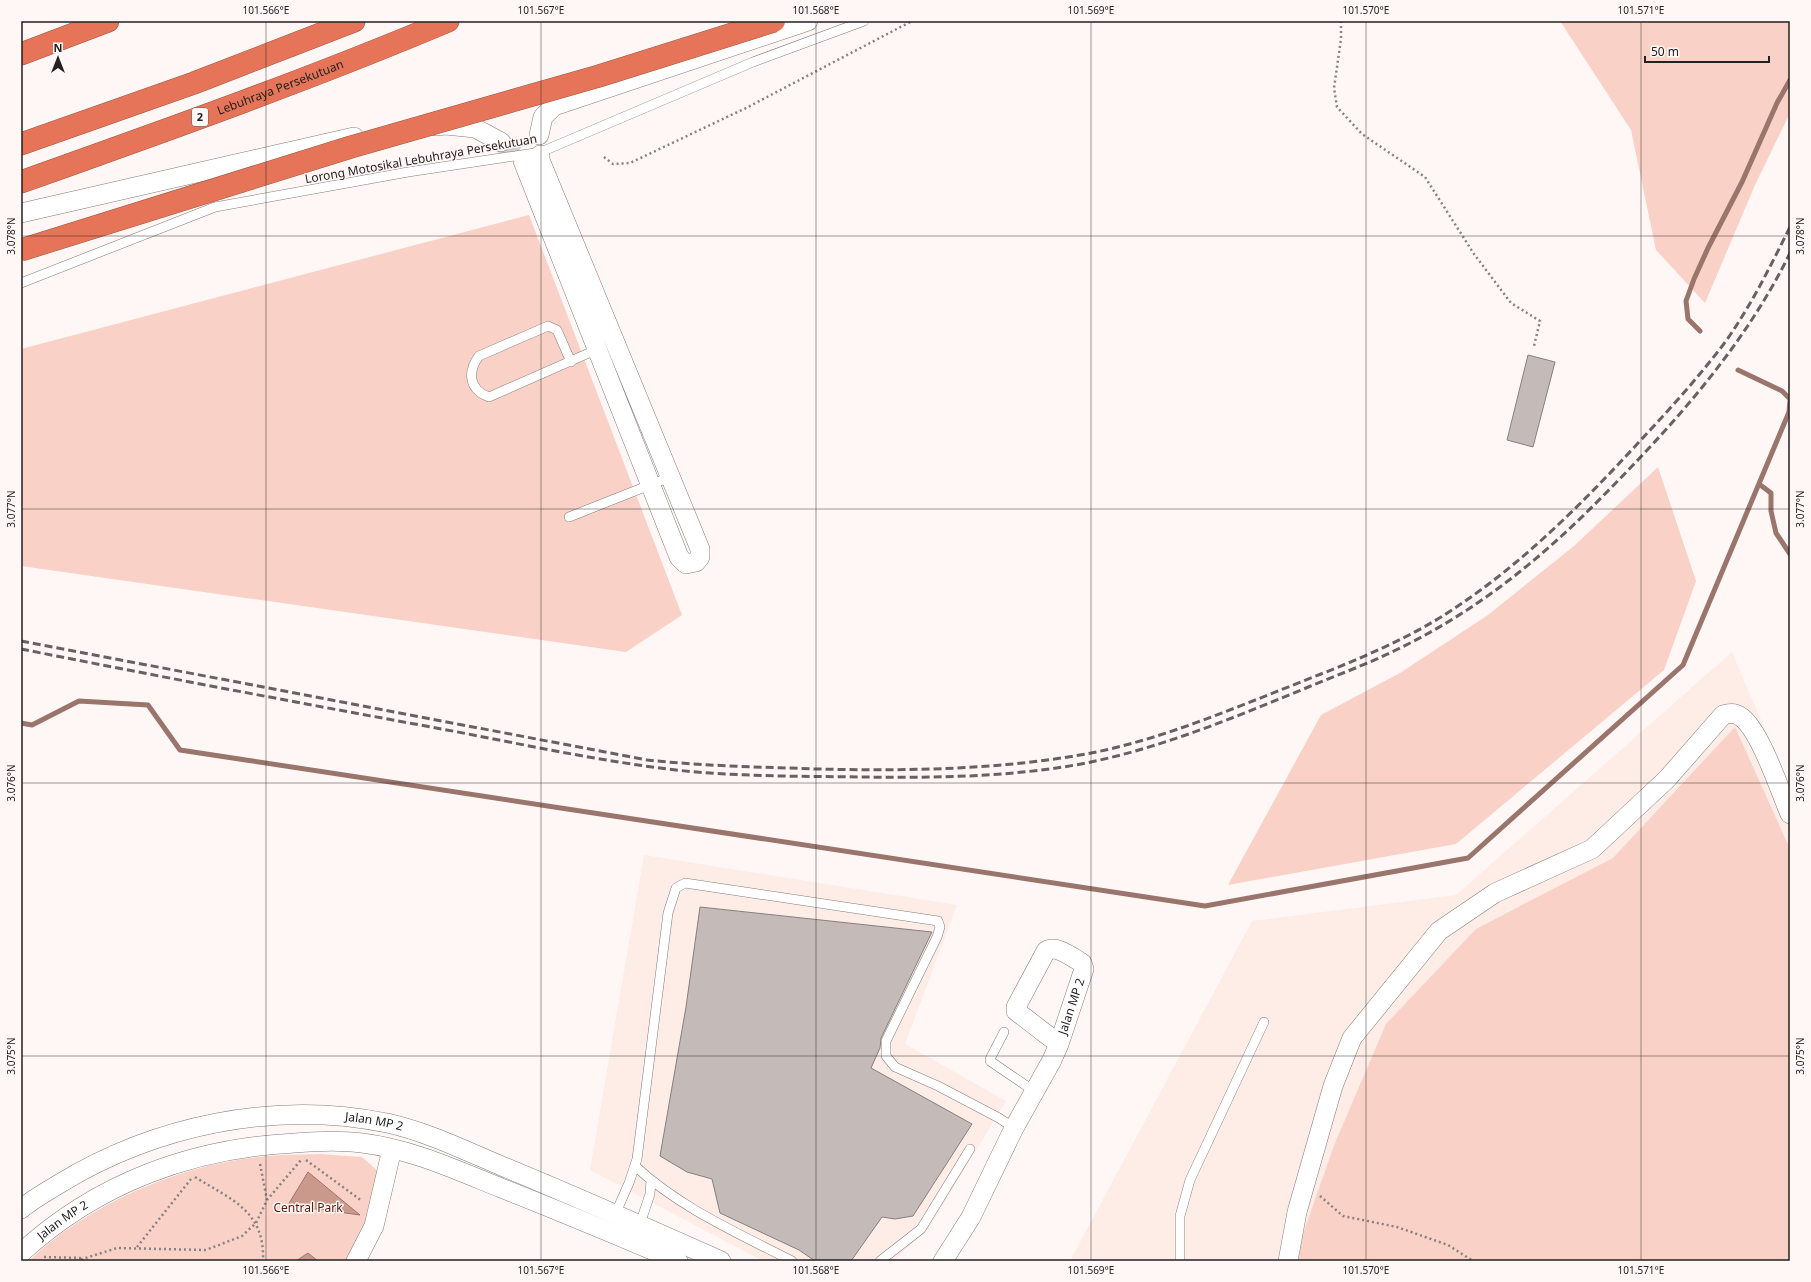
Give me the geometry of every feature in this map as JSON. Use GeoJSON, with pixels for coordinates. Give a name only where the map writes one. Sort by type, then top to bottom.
{"type":"FeatureCollection","features":[{"type":"Feature","properties":{"kind":"highway"},"geometry":{"type":"LineString","coordinates":[[21,144],[194,83],[354,21]]}},
{"type":"Feature","properties":{"kind":"highway","name":"Lebuhraya Persekutuan"},"geometry":{"type":"LineString","coordinates":[[21,182],[334,67],[448,21]]}},
{"type":"Feature","properties":{"kind":"highway"},"geometry":{"type":"LineString","coordinates":[[21,250],[351,147],[599,76],[774,21]]}},
{"type":"Feature","properties":{"kind":"highway"},"geometry":{"type":"LineString","coordinates":[[21,54],[97,23]]}},
{"type":"Feature","properties":{"kind":"street"},"geometry":{"type":"LineString","coordinates":[[539,135],[543,117],[554,106],[808,21]]}},
{"type":"Feature","properties":{"kind":"street"},"geometry":{"type":"LineString","coordinates":[[21,213],[374,132],[446,125],[475,128],[501,142]]}},
{"type":"Feature","properties":{"kind":"street"},"geometry":{"type":"LineString","coordinates":[[531,158],[606,347],[651,485],[679,557],[686,564],[692,564],[700,557],[700,552],[670,477],[606,347]]}},
{"type":"Feature","properties":{"kind":"street"},"geometry":{"type":"LineString","coordinates":[[1288,1261],[1297,1212],[1305,1182],[1333,1086],[1352,1038],[1439,932],[1495,894],[1592,849],[1667,779],[1723,716],[1728,713],[1740,717],[1754,732],[1790,814]]}},
{"type":"Feature","properties":{"kind":"street","name":"Jalan MP 2"},"geometry":{"type":"LineString","coordinates":[[943,1261],[971,1217],[1014,1128],[1059,1044],[1084,969],[1082,963],[1055,948],[1050,948],[1046,951],[1016,1007],[1016,1010],[1059,1044]]}},
{"type":"Feature","properties":{"kind":"street","name":"Jalan MP 2"},"geometry":{"type":"LineString","coordinates":[[21,1209],[81,1170],[142,1143],[205,1124],[273,1116],[326,1115],[388,1123],[429,1136],[615,1213],[637,1234],[678,1261]]}},
{"type":"Feature","properties":{"kind":"street","name":"Jalan MP 2"},"geometry":{"type":"LineString","coordinates":[[21,1253],[43,1233],[95,1198],[152,1170],[212,1152],[275,1144],[330,1141],[363,1143],[424,1157],[557,1210],[610,1233],[637,1234],[721,1261]]}},
{"type":"Feature","properties":{"kind":"street"},"geometry":{"type":"LineString","coordinates":[[356,1261],[374,1226],[400,1151]]}},
{"type":"Feature","properties":{"kind":"lane","name":"Lorong Motosikal Lebuhraya Persekutuan"},"geometry":{"type":"LineString","coordinates":[[21,283],[215,207],[408,172],[541,152],[753,62],[864,21]]}},
{"type":"Feature","properties":{"kind":"lane"},"geometry":{"type":"LineString","coordinates":[[21,45],[97,23]]}},
{"type":"Feature","properties":{"kind":"lane"},"geometry":{"type":"LineString","coordinates":[[571,362],[557,330],[548,326],[479,356],[473,364],[471,375],[474,386],[481,394],[489,397],[571,362],[606,347]]}},
{"type":"Feature","properties":{"kind":"lane"},"geometry":{"type":"LineString","coordinates":[[569,517],[670,477]]}},
{"type":"Feature","properties":{"kind":"lane"},"geometry":{"type":"LineString","coordinates":[[610,1233],[615,1213],[635,1166],[668,913],[676,888],[685,883],[938,921],[940,927],[937,938],[886,1041],[886,1056],[895,1067],[938,1086],[999,1118],[1014,1128]]}},
{"type":"Feature","properties":{"kind":"lane"},"geometry":{"type":"LineString","coordinates":[[1180,1261],[1180,1216],[1190,1180],[1264,1022]]}},
{"type":"Feature","properties":{"kind":"lane"},"geometry":{"type":"LineString","coordinates":[[1004,1032],[990,1061],[1034,1091]]}},
{"type":"Feature","properties":{"kind":"lane"},"geometry":{"type":"LineString","coordinates":[[880,1261],[921,1229],[970,1149]]}},
{"type":"Feature","properties":{"kind":"lane"},"geometry":{"type":"LineString","coordinates":[[635,1166],[664,1191],[716,1223],[792,1261]]}},
{"type":"Feature","properties":{"kind":"lane"},"geometry":{"type":"LineString","coordinates":[[637,1234],[650,1194],[651,1180]]}},
{"type":"Feature","properties":{"kind":"path"},"geometry":{"type":"LineString","coordinates":[[604,157],[613,164],[630,162],[746,108],[912,21]]}},
{"type":"Feature","properties":{"kind":"path"},"geometry":{"type":"LineString","coordinates":[[1341,21],[1341,39],[1334,88],[1337,107],[1362,134],[1425,177],[1474,254],[1511,303],[1540,321],[1534,346]]}},
{"type":"Feature","properties":{"kind":"path"},"geometry":{"type":"LineString","coordinates":[[296,1159],[303,1158],[342,1185],[378,1214]]}},
{"type":"Feature","properties":{"kind":"path"},"geometry":{"type":"LineString","coordinates":[[76,1261],[117,1248],[206,1250],[242,1236],[256,1223],[267,1200],[303,1158]]}},
{"type":"Feature","properties":{"kind":"path"},"geometry":{"type":"LineString","coordinates":[[253,1163],[267,1161]]}},
{"type":"Feature","properties":{"kind":"path"},"geometry":{"type":"LineString","coordinates":[[260,1162],[267,1200]]}},
{"type":"Feature","properties":{"kind":"path"},"geometry":{"type":"LineString","coordinates":[[184,1179],[200,1174]]}},
{"type":"Feature","properties":{"kind":"path"},"geometry":{"type":"LineString","coordinates":[[193,1175],[244,1208],[256,1223],[262,1238],[263,1261]]}},
{"type":"Feature","properties":{"kind":"path"},"geometry":{"type":"LineString","coordinates":[[137,1248],[193,1175]]}},
{"type":"Feature","properties":{"kind":"path"},"geometry":{"type":"LineString","coordinates":[[1305,1182],[1342,1216],[1397,1226],[1448,1245],[1473,1261]]}},
{"type":"Feature","properties":{"kind":"path"},"geometry":{"type":"LineString","coordinates":[[46,1253],[40,1257],[84,1258]]}},
{"type":"Feature","properties":{"kind":"shaded area"},"geometry":{"type":"Polygon","coordinates":[[[1732,652],[1790,788],[1790,1261],[1070,1261],[1252,921],[1456,895],[1732,652]]]}},
{"type":"Feature","properties":{"kind":"shaded area"},"geometry":{"type":"Polygon","coordinates":[[[644,855],[957,905],[905,1044],[1006,1101],[928,1230],[893,1261],[763,1261],[590,1170],[644,855]]]}},
{"type":"Feature","properties":{"kind":"shaded area"},"geometry":{"type":"Polygon","coordinates":[[[308,1172],[360,1215],[288,1205],[308,1172]]]}},
{"type":"Feature","properties":{"kind":"shaded area"},"geometry":{"type":"Polygon","coordinates":[[[308,1253],[318,1261],[296,1261],[308,1253]]]}},
{"type":"Feature","properties":{"kind":"green space"},"geometry":{"type":"Polygon","coordinates":[[[1560,21],[1790,21],[1790,113],[1755,185],[1705,303],[1656,250],[1631,130],[1560,21]]]}},
{"type":"Feature","properties":{"kind":"green space"},"geometry":{"type":"Polygon","coordinates":[[[529,215],[682,615],[626,652],[21,566],[21,349],[529,215]]]}},
{"type":"Feature","properties":{"kind":"green space"},"geometry":{"type":"Polygon","coordinates":[[[1658,467],[1696,581],[1664,670],[1456,844],[1228,885],[1321,715],[1400,673],[1488,615],[1574,546],[1658,467]]]}},
{"type":"Feature","properties":{"kind":"green space"},"geometry":{"type":"Polygon","coordinates":[[[1735,727],[1790,849],[1790,1261],[1309,1261],[1294,1259],[1335,1143],[1386,1024],[1476,929],[1613,858],[1735,727]]]}},
{"type":"Feature","properties":{"kind":"green space","name":"Central Park"},"geometry":{"type":"Polygon","coordinates":[[[320,1154],[362,1157],[380,1173],[376,1204],[352,1261],[29,1261],[52,1241],[78,1222],[136,1191],[167,1179],[229,1161],[274,1155],[320,1154]]]}},
{"type":"Feature","properties":{"kind":"building"},"geometry":{"type":"Polygon","coordinates":[[[1528,355],[1555,362],[1533,447],[1507,440],[1528,355]]]}},
{"type":"Feature","properties":{"kind":"building"},"geometry":{"type":"Polygon","coordinates":[[[700,907],[932,932],[881,1038],[880,1048],[871,1068],[972,1124],[913,1216],[895,1219],[882,1217],[851,1261],[815,1261],[799,1250],[720,1213],[712,1179],[687,1172],[660,1156],[686,1007],[700,907]]]}},
{"type":"Feature","properties":{"kind":"waterway"},"geometry":{"type":"LineString","coordinates":[[1700,331],[1688,319],[1686,301],[1708,248],[1742,182],[1777,103],[1790,80]]}},
{"type":"Feature","properties":{"kind":"waterway"},"geometry":{"type":"LineString","coordinates":[[1738,370],[1782,391],[1790,399]]}},
{"type":"Feature","properties":{"kind":"waterway"},"geometry":{"type":"LineString","coordinates":[[21,723],[32,725],[79,701],[148,705],[180,750],[1205,906],[1468,858],[1683,665],[1789,412],[1790,400]]}},
{"type":"Feature","properties":{"kind":"waterway"},"geometry":{"type":"LineString","coordinates":[[1759,484],[1771,493],[1771,511],[1776,533],[1790,554]]}},
{"type":"Feature","properties":{"kind":"tunnel"},"geometry":{"type":"LineString","coordinates":[[501,142],[523,161]]}},
{"type":"Feature","properties":{"kind":"railway"},"geometry":{"type":"LineString","coordinates":[[21,641],[647,760],[689,764],[753,767],[849,770],[916,769],[982,767],[1015,764],[1080,755],[1104,750],[1152,738],[1199,722],[1386,647],[1452,610],[1503,573],[1550,532],[1596,488],[1661,419],[1693,382],[1723,345],[1742,317],[1790,227]]}},
{"type":"Feature","properties":{"kind":"railway"},"geometry":{"type":"LineString","coordinates":[[21,649],[565,753],[672,770],[781,776],[945,777],[1027,772],[1110,758],[1195,732],[1375,660],[1455,618],[1507,582],[1580,519],[1656,440],[1707,382],[1752,320],[1790,253]]}}]}
